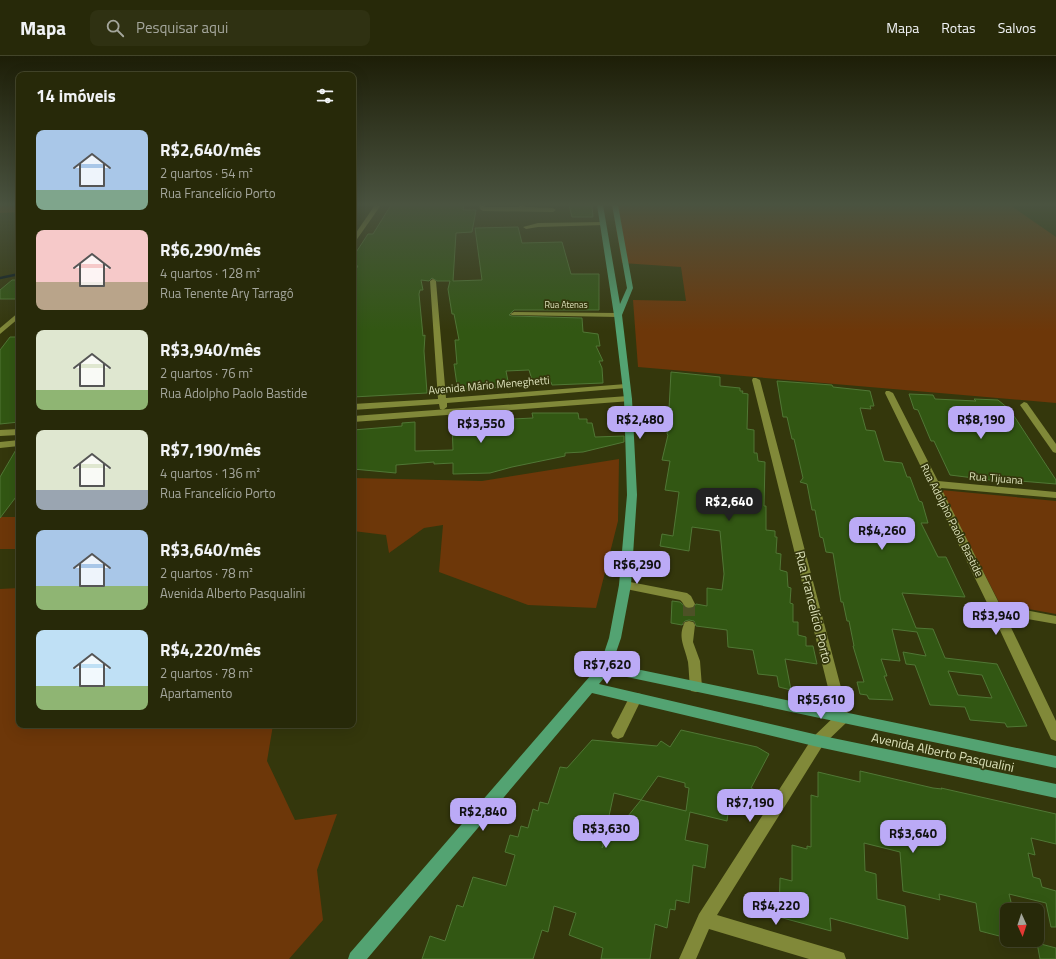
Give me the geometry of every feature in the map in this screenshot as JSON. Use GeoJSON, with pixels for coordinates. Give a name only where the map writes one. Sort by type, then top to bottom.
{"type":"FeatureCollection","features":[{"type":"Feature","properties":{"kind":"main road"},"geometry":{"type":"LineString","coordinates":[[356,959],[605,668],[615,638],[625,585],[632,495],[628,399],[618,315],[607,247]]}},
{"type":"Feature","properties":{"kind":"main road"},"geometry":{"type":"LineString","coordinates":[[618,315],[629,292],[630,286],[623,247]]}},
{"type":"Feature","properties":{"kind":"main road"},"geometry":{"type":"LineString","coordinates":[[613,286],[624,288],[630,286]]}},
{"type":"Feature","properties":{"kind":"main road","name":"Avenida Alberto Pasqualini"},"geometry":{"type":"LineString","coordinates":[[605,668],[1056,762]]}},
{"type":"Feature","properties":{"kind":"main road","name":"Avenida Alberto Pasqualini"},"geometry":{"type":"LineString","coordinates":[[589,687],[818,741],[1056,791]]}},
{"type":"Feature","properties":{"kind":"street"},"geometry":{"type":"LineString","coordinates":[[433,281],[443,413]]}},
{"type":"Feature","properties":{"kind":"street","name":"Rua Atenas"},"geometry":{"type":"LineString","coordinates":[[514,314],[618,315]]}},
{"type":"Feature","properties":{"kind":"street"},"geometry":{"type":"LineString","coordinates":[[0,332],[16,316]]}},
{"type":"Feature","properties":{"kind":"street"},"geometry":{"type":"LineString","coordinates":[[0,324],[16,322]]}},
{"type":"Feature","properties":{"kind":"street","name":"Rua Francelício Porto"},"geometry":{"type":"LineString","coordinates":[[756,380],[842,718]]}},
{"type":"Feature","properties":{"kind":"street","name":"Avenida Mário Meneghetti"},"geometry":{"type":"LineString","coordinates":[[356,407],[442,402],[626,386]]}},
{"type":"Feature","properties":{"kind":"street","name":"Rua Adolpho Paolo Bastide"},"geometry":{"type":"LineString","coordinates":[[889,393],[996,609],[1056,735]]}},
{"type":"Feature","properties":{"kind":"street"},"geometry":{"type":"LineString","coordinates":[[356,419],[628,399]]}},
{"type":"Feature","properties":{"kind":"street"},"geometry":{"type":"LineString","coordinates":[[1024,405],[1056,450]]}},
{"type":"Feature","properties":{"kind":"street"},"geometry":{"type":"LineString","coordinates":[[0,433],[16,432]]}},
{"type":"Feature","properties":{"kind":"street"},"geometry":{"type":"LineString","coordinates":[[0,445],[16,444]]}},
{"type":"Feature","properties":{"kind":"street","name":"Rua Tijuana"},"geometry":{"type":"LineString","coordinates":[[933,484],[1056,495]]}},
{"type":"Feature","properties":{"kind":"street"},"geometry":{"type":"LineString","coordinates":[[625,585],[678,595],[687,599],[690,604]]}},
{"type":"Feature","properties":{"kind":"street"},"geometry":{"type":"LineString","coordinates":[[996,609],[1056,620]]}},
{"type":"Feature","properties":{"kind":"street"},"geometry":{"type":"LineString","coordinates":[[689,625],[687,642],[694,661],[696,688]]}},
{"type":"Feature","properties":{"kind":"street"},"geometry":{"type":"LineString","coordinates":[[618,733],[636,698]]}},
{"type":"Feature","properties":{"kind":"street"},"geometry":{"type":"LineString","coordinates":[[687,959],[705,920],[818,741],[842,718]]}},
{"type":"Feature","properties":{"kind":"street"},"geometry":{"type":"LineString","coordinates":[[705,920],[838,959]]}},
{"type":"Feature","properties":{"kind":"shaded area"},"geometry":{"type":"Polygon","coordinates":[[[619,247],[1056,247],[1056,403],[638,367],[633,300],[686,301],[681,267],[622,263],[619,247]]]}},
{"type":"Feature","properties":{"kind":"shaded area"},"geometry":{"type":"Polygon","coordinates":[[[619,459],[618,521],[596,608],[528,605],[439,572],[443,525],[424,528],[389,553],[386,535],[356,531],[356,478],[482,481],[619,459]]]}},
{"type":"Feature","properties":{"kind":"shaded area"},"geometry":{"type":"Polygon","coordinates":[[[941,490],[1056,501],[1056,614],[1000,604],[941,490]]]}},
{"type":"Feature","properties":{"kind":"shaded area"},"geometry":{"type":"Polygon","coordinates":[[[0,517],[16,517],[16,549],[0,549],[0,517]]]}},
{"type":"Feature","properties":{"kind":"shaded area"},"geometry":{"type":"Polygon","coordinates":[[[16,588],[16,728],[272,728],[267,761],[295,820],[337,814],[317,870],[323,920],[289,959],[0,959],[0,589],[16,588]]]}},
{"type":"Feature","properties":{"kind":"building"},"geometry":{"type":"Polygon","coordinates":[[[359,247],[455,247],[453,281],[482,280],[478,247],[563,247],[571,274],[599,274],[599,310],[514,310],[509,315],[582,318],[583,332],[598,334],[600,346],[596,346],[603,361],[599,361],[602,368],[603,383],[552,385],[551,382],[533,383],[529,370],[506,371],[509,386],[458,392],[454,364],[457,364],[455,340],[459,340],[454,314],[452,314],[448,289],[450,281],[437,281],[432,278],[429,281],[421,280],[423,290],[420,290],[419,294],[423,336],[425,335],[424,351],[427,393],[356,397],[356,269],[358,266],[356,266],[356,252],[359,247]]]}},
{"type":"Feature","properties":{"kind":"building"},"geometry":{"type":"Polygon","coordinates":[[[12,280],[16,280],[16,299],[0,299],[0,290],[12,280]]]}},
{"type":"Feature","properties":{"kind":"building"},"geometry":{"type":"Polygon","coordinates":[[[10,337],[16,337],[16,422],[0,424],[0,350],[10,337]]]}},
{"type":"Feature","properties":{"kind":"building"},"geometry":{"type":"Polygon","coordinates":[[[671,372],[720,377],[720,386],[740,388],[740,391],[743,391],[742,393],[748,394],[747,429],[754,430],[754,453],[757,453],[758,461],[765,462],[764,506],[766,506],[766,530],[775,531],[775,537],[777,537],[776,553],[781,554],[780,570],[787,572],[788,587],[791,588],[790,603],[793,604],[793,622],[798,622],[798,635],[806,637],[806,646],[813,646],[817,664],[785,659],[791,690],[779,687],[777,676],[758,674],[753,650],[728,647],[727,630],[696,626],[694,621],[689,620],[685,621],[682,625],[671,623],[672,601],[680,602],[688,609],[693,608],[696,604],[707,606],[707,588],[722,590],[724,574],[720,531],[692,527],[689,551],[660,546],[662,534],[673,536],[679,492],[665,490],[670,461],[662,460],[668,435],[668,426],[661,426],[662,411],[664,408],[669,409],[671,372]]]}},
{"type":"Feature","properties":{"kind":"building"},"geometry":{"type":"Polygon","coordinates":[[[777,381],[832,385],[833,387],[870,391],[874,406],[870,406],[871,409],[860,408],[866,430],[875,431],[884,461],[902,463],[907,477],[910,477],[919,501],[922,502],[928,523],[921,523],[938,557],[946,557],[965,597],[902,593],[916,628],[933,629],[945,658],[997,664],[1027,726],[1007,727],[1005,723],[970,720],[965,707],[930,705],[915,665],[906,664],[903,652],[926,656],[917,632],[892,629],[900,661],[881,659],[887,676],[884,676],[893,700],[869,699],[867,695],[860,694],[857,682],[864,682],[853,646],[849,621],[847,621],[843,602],[841,602],[833,553],[826,552],[823,538],[820,537],[815,510],[812,510],[807,484],[800,482],[803,478],[794,439],[792,439],[787,417],[783,417],[777,381]],[[948,671],[958,695],[992,698],[982,675],[948,671]]]}},
{"type":"Feature","properties":{"kind":"building"},"geometry":{"type":"Polygon","coordinates":[[[909,394],[933,395],[935,399],[976,401],[974,399],[998,400],[1009,409],[1016,419],[1056,480],[1056,484],[1020,481],[1022,484],[950,475],[934,441],[931,441],[918,410],[914,409],[909,394]]]}},
{"type":"Feature","properties":{"kind":"building"},"geometry":{"type":"Polygon","coordinates":[[[532,413],[578,413],[579,419],[587,419],[587,423],[592,423],[595,437],[624,436],[624,442],[583,452],[565,453],[565,456],[490,473],[453,474],[453,463],[434,464],[434,462],[396,465],[396,473],[356,469],[356,430],[402,426],[402,423],[415,422],[415,451],[453,450],[452,422],[533,418],[532,413]]]}},
{"type":"Feature","properties":{"kind":"building"},"geometry":{"type":"Polygon","coordinates":[[[16,450],[16,497],[0,518],[0,477],[16,450]]]}},
{"type":"Feature","properties":{"kind":"building"},"geometry":{"type":"Polygon","coordinates":[[[681,730],[757,747],[769,754],[751,788],[771,798],[769,803],[738,796],[737,806],[729,805],[727,821],[690,812],[685,840],[708,845],[705,868],[693,865],[689,903],[676,900],[675,910],[670,909],[667,928],[655,924],[650,959],[601,959],[603,948],[569,935],[576,913],[554,906],[548,932],[542,930],[533,959],[422,959],[430,936],[445,941],[457,905],[463,907],[473,877],[506,886],[515,855],[505,852],[510,835],[518,837],[521,826],[528,828],[533,809],[538,811],[540,802],[548,804],[560,767],[567,768],[592,740],[657,746],[661,741],[670,747],[681,730]],[[658,776],[641,800],[686,811],[689,788],[685,787],[685,783],[658,776]],[[614,793],[602,848],[641,800],[614,793]]]}},
{"type":"Feature","properties":{"kind":"building"},"geometry":{"type":"Polygon","coordinates":[[[860,771],[1056,814],[1056,844],[1031,838],[1035,855],[1028,853],[1033,877],[1040,879],[1042,887],[1056,891],[1056,927],[1051,927],[1046,903],[1009,894],[1011,903],[1000,903],[1000,936],[980,931],[976,903],[939,894],[940,900],[903,891],[900,852],[864,843],[865,871],[876,874],[877,899],[905,906],[908,939],[830,918],[831,931],[779,917],[780,878],[792,881],[792,845],[807,849],[807,846],[811,847],[811,795],[818,797],[818,772],[860,782],[860,771]]]}},
{"type":"Feature","properties":{"kind":"building"},"geometry":{"type":"Polygon","coordinates":[[[1044,945],[1056,948],[1056,959],[1040,959],[1038,947],[1044,947],[1044,945]]]}},
{"type":"Feature","properties":{"kind":"waterway"},"geometry":{"type":"LineString","coordinates":[[0,278],[16,275]]}},
{"type":"Feature","properties":{"kind":"tunnel"},"geometry":{"type":"LineString","coordinates":[[689,604],[689,625]]}}]}
